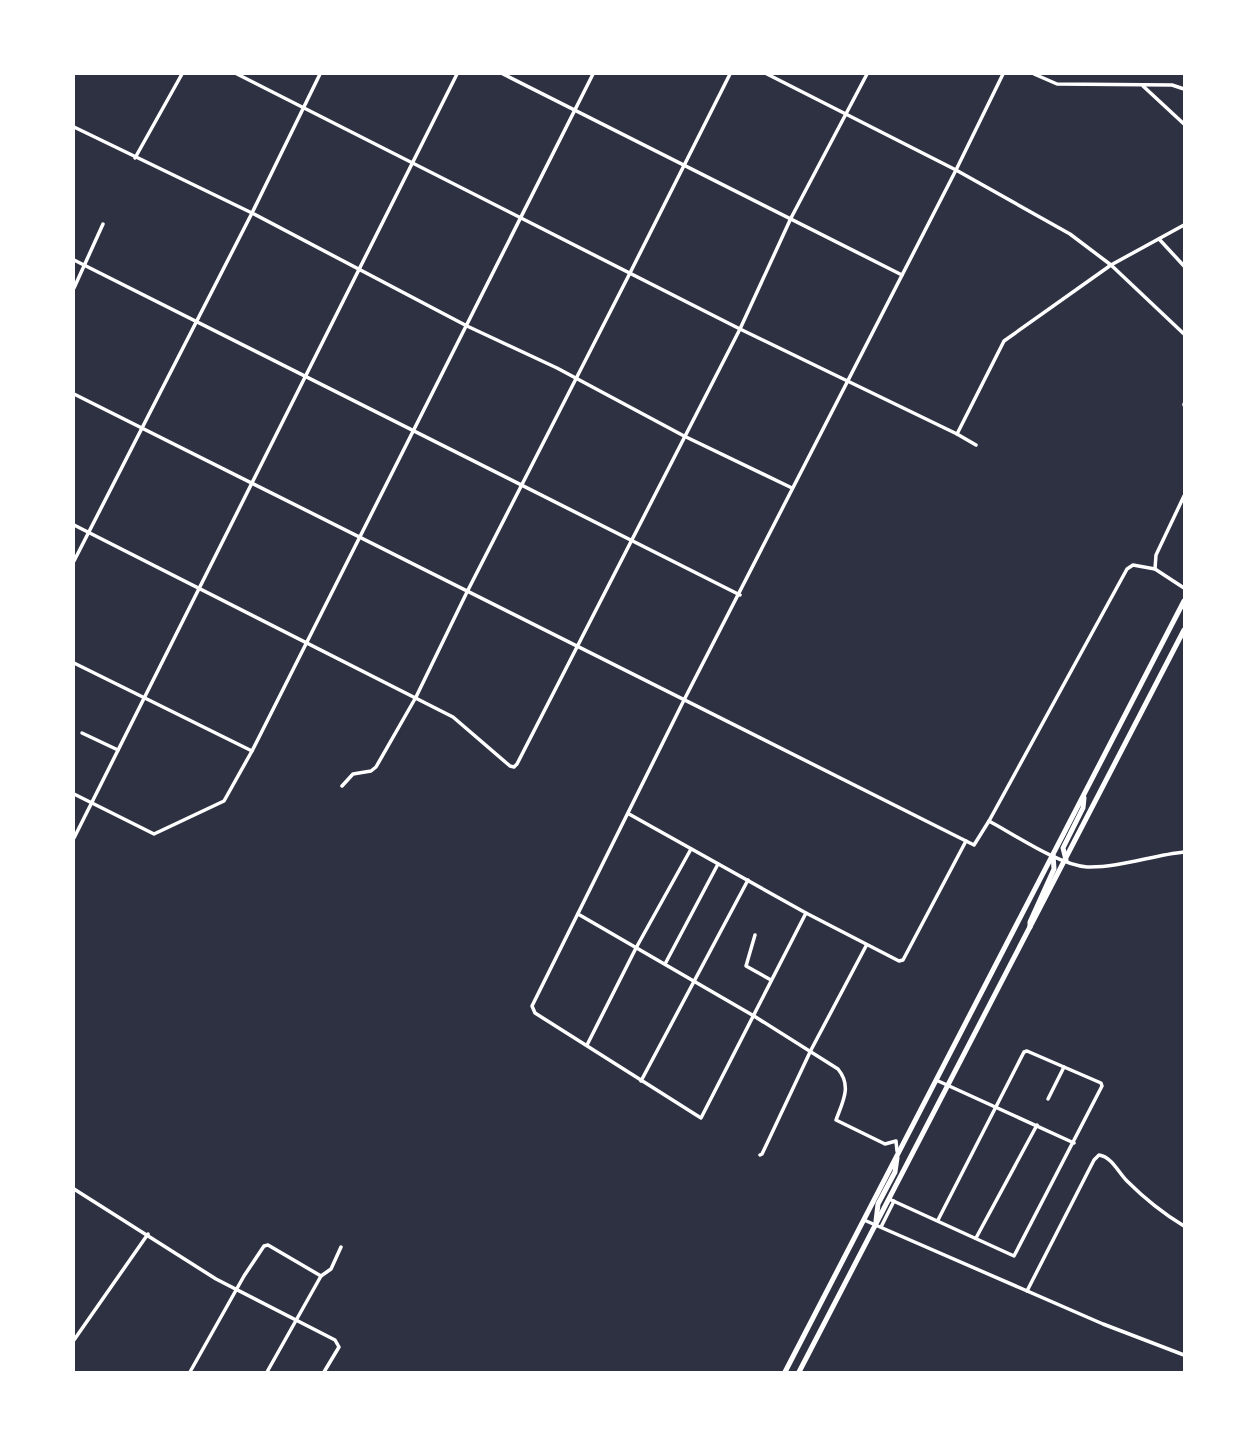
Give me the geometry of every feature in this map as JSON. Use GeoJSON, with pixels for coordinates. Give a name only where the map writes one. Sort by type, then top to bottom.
{"type":"FeatureCollection","features":[{"type":"Feature","properties":{"kind":"main road"},"geometry":{"type":"LineString","coordinates":[[785,1373],[1185,601]]}},
{"type":"Feature","properties":{"kind":"main road"},"geometry":{"type":"LineString","coordinates":[[799,1373],[878,1227],[948,1085],[1185,630]]}},
{"type":"Feature","properties":{"kind":"main road"},"geometry":{"type":"LineString","coordinates":[[1066,861],[1063,848],[1083,808],[1084,795]]}},
{"type":"Feature","properties":{"kind":"main road"},"geometry":{"type":"LineString","coordinates":[[1031,930],[1030,922],[1054,869],[1053,855]]}},
{"type":"Feature","properties":{"kind":"main road"},"geometry":{"type":"LineString","coordinates":[[878,1227],[878,1203],[895,1172],[897,1155]]}},
{"type":"Feature","properties":{"kind":"street"},"geometry":{"type":"LineString","coordinates":[[135,158],[182,74]]}},
{"type":"Feature","properties":{"kind":"street"},"geometry":{"type":"LineString","coordinates":[[237,74],[975,445]]}},
{"type":"Feature","properties":{"kind":"street"},"geometry":{"type":"LineString","coordinates":[[74,561],[320,74]]}},
{"type":"Feature","properties":{"kind":"street"},"geometry":{"type":"LineString","coordinates":[[74,838],[457,74]]}},
{"type":"Feature","properties":{"kind":"street"},"geometry":{"type":"LineString","coordinates":[[503,74],[902,275]]}},
{"type":"Feature","properties":{"kind":"street"},"geometry":{"type":"LineString","coordinates":[[74,794],[154,834],[223,801],[252,751],[593,74]]}},
{"type":"Feature","properties":{"kind":"street"},"geometry":{"type":"LineString","coordinates":[[342,786],[353,774],[371,771],[376,767],[416,697],[730,74]]}},
{"type":"Feature","properties":{"kind":"street"},"geometry":{"type":"LineString","coordinates":[[767,74],[957,170],[1070,234],[1111,265],[1185,334]]}},
{"type":"Feature","properties":{"kind":"street"},"geometry":{"type":"LineString","coordinates":[[74,525],[453,717],[514,767],[740,329],[791,218],[867,74]]}},
{"type":"Feature","properties":{"kind":"street"},"geometry":{"type":"LineString","coordinates":[[806,913],[701,1118],[534,1013],[532,1006],[684,700],[957,170],[1003,74]]}},
{"type":"Feature","properties":{"kind":"street"},"geometry":{"type":"LineString","coordinates":[[1034,74],[1057,83],[1171,85],[1185,89]]}},
{"type":"Feature","properties":{"kind":"street"},"geometry":{"type":"LineString","coordinates":[[1141,85],[1185,124]]}},
{"type":"Feature","properties":{"kind":"street"},"geometry":{"type":"LineString","coordinates":[[74,127],[252,213],[467,326],[577,378],[684,436],[792,488]]}},
{"type":"Feature","properties":{"kind":"street"},"geometry":{"type":"LineString","coordinates":[[74,288],[103,224]]}},
{"type":"Feature","properties":{"kind":"street"},"geometry":{"type":"LineString","coordinates":[[957,434],[1004,341],[1111,265],[1185,225]]}},
{"type":"Feature","properties":{"kind":"street"},"geometry":{"type":"LineString","coordinates":[[1158,239],[1185,266]]}},
{"type":"Feature","properties":{"kind":"street"},"geometry":{"type":"LineString","coordinates":[[74,260],[740,595]]}},
{"type":"Feature","properties":{"kind":"street"},"geometry":{"type":"LineString","coordinates":[[74,394],[976,845],[1127,569],[1133,565],[1155,569],[1184,588]]}},
{"type":"Feature","properties":{"kind":"street"},"geometry":{"type":"LineString","coordinates":[[1155,569],[1156,555],[1184,496]]}},
{"type":"Feature","properties":{"kind":"street"},"geometry":{"type":"LineString","coordinates":[[74,663],[252,751]]}},
{"type":"Feature","properties":{"kind":"street"},"geometry":{"type":"LineString","coordinates":[[82,733],[118,750]]}},
{"type":"Feature","properties":{"kind":"street"},"geometry":{"type":"LineString","coordinates":[[629,814],[806,913],[899,961],[903,960],[966,841]]}},
{"type":"Feature","properties":{"kind":"street"},"geometry":{"type":"LineString","coordinates":[[989,821],[1053,855],[1084,867],[1099,867],[1185,852]]}},
{"type":"Feature","properties":{"kind":"street"},"geometry":{"type":"LineString","coordinates":[[587,1046],[636,948],[691,849]]}},
{"type":"Feature","properties":{"kind":"street"},"geometry":{"type":"LineString","coordinates":[[665,964],[718,864]]}},
{"type":"Feature","properties":{"kind":"street"},"geometry":{"type":"LineString","coordinates":[[641,1081],[748,880]]}},
{"type":"Feature","properties":{"kind":"street"},"geometry":{"type":"LineString","coordinates":[[578,914],[754,1016],[838,1069],[845,1077],[847,1090],[836,1120],[885,1144],[896,1141],[897,1155]]}},
{"type":"Feature","properties":{"kind":"street"},"geometry":{"type":"LineString","coordinates":[[755,935],[746,966],[771,980]]}},
{"type":"Feature","properties":{"kind":"street"},"geometry":{"type":"LineString","coordinates":[[760,1155],[866,945]]}},
{"type":"Feature","properties":{"kind":"street"},"geometry":{"type":"LineString","coordinates":[[892,1200],[1014,1256],[1074,1143],[1102,1086],[1101,1083],[1024,1052],[938,1220]]}},
{"type":"Feature","properties":{"kind":"street"},"geometry":{"type":"LineString","coordinates":[[1048,1099],[1064,1067]]}},
{"type":"Feature","properties":{"kind":"street"},"geometry":{"type":"LineString","coordinates":[[936,1080],[1074,1143]]}},
{"type":"Feature","properties":{"kind":"street"},"geometry":{"type":"LineString","coordinates":[[976,1238],[1037,1125]]}},
{"type":"Feature","properties":{"kind":"street"},"geometry":{"type":"LineString","coordinates":[[1027,1291],[1099,1155],[1107,1156],[1128,1182],[1185,1226]]}},
{"type":"Feature","properties":{"kind":"street"},"geometry":{"type":"LineString","coordinates":[[74,1189],[236,1290],[335,1340],[339,1347],[324,1373]]}},
{"type":"Feature","properties":{"kind":"street"},"geometry":{"type":"LineString","coordinates":[[864,1220],[1103,1324],[1185,1355]]}},
{"type":"Feature","properties":{"kind":"street"},"geometry":{"type":"LineString","coordinates":[[74,1340],[148,1234]]}},
{"type":"Feature","properties":{"kind":"street"},"geometry":{"type":"LineString","coordinates":[[190,1373],[264,1246],[268,1245],[321,1276]]}},
{"type":"Feature","properties":{"kind":"street"},"geometry":{"type":"LineString","coordinates":[[267,1373],[321,1276],[331,1269],[341,1247]]}}]}
